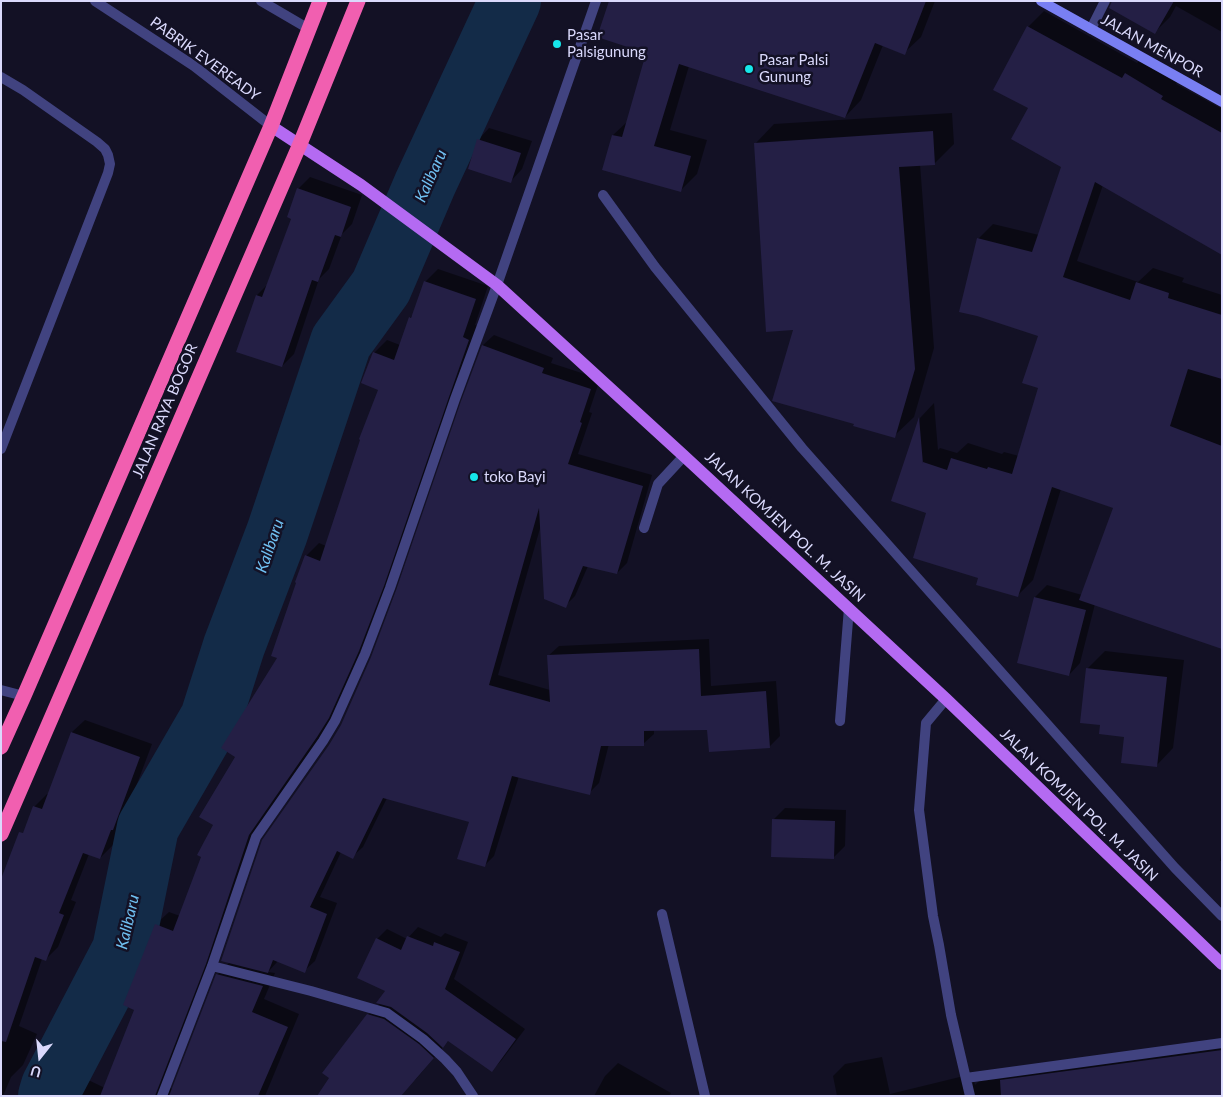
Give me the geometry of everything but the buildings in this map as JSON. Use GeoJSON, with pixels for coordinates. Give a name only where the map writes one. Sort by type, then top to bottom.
{"type":"FeatureCollection","features":[{"type":"Feature","properties":{"kind":"highway","name":"JALAN RAYA BOGOR"},"geometry":{"type":"LineString","coordinates":[[1,747],[270,126],[320,1]]}},
{"type":"Feature","properties":{"kind":"highway","name":"JALAN RAYA BOGOR"},"geometry":{"type":"LineString","coordinates":[[1,834],[300,144],[358,1]]}},
{"type":"Feature","properties":{"kind":"main road","name":"JALAN KOMJEN POL. M. JASIN"},"geometry":{"type":"LineString","coordinates":[[270,126],[361,185],[497,286],[849,608],[1222,964]]}},
{"type":"Feature","properties":{"kind":"street","name":"PABRIK EVEREADY"},"geometry":{"type":"LineString","coordinates":[[95,1],[194,66],[270,126]]}},
{"type":"Feature","properties":{"kind":"street"},"geometry":{"type":"LineString","coordinates":[[261,1],[309,30]]}},
{"type":"Feature","properties":{"kind":"street"},"geometry":{"type":"LineString","coordinates":[[162,1096],[212,966],[256,836],[335,722],[365,654],[497,286],[596,1]]}},
{"type":"Feature","properties":{"kind":"street","name":"JALAN MENPOR"},"geometry":{"type":"LineString","coordinates":[[1041,1],[1222,102]]}},
{"type":"Feature","properties":{"kind":"street"},"geometry":{"type":"LineString","coordinates":[[1091,30],[1105,1]]}},
{"type":"Feature","properties":{"kind":"street"},"geometry":{"type":"LineString","coordinates":[[1,77],[23,90],[97,142],[105,149],[110,164],[1,449]]}},
{"type":"Feature","properties":{"kind":"street"},"geometry":{"type":"LineString","coordinates":[[603,194],[655,267],[802,448],[1175,868],[1222,916]]}},
{"type":"Feature","properties":{"kind":"street"},"geometry":{"type":"LineString","coordinates":[[644,528],[658,484],[684,456]]}},
{"type":"Feature","properties":{"kind":"street"},"geometry":{"type":"LineString","coordinates":[[840,722],[849,608]]}},
{"type":"Feature","properties":{"kind":"street"},"geometry":{"type":"LineString","coordinates":[[1,690],[24,696]]}},
{"type":"Feature","properties":{"kind":"street"},"geometry":{"type":"LineString","coordinates":[[946,699],[926,723],[919,810],[933,916],[951,1015],[970,1096]]}},
{"type":"Feature","properties":{"kind":"street"},"geometry":{"type":"LineString","coordinates":[[662,914],[705,1096]]}},
{"type":"Feature","properties":{"kind":"street"},"geometry":{"type":"LineString","coordinates":[[212,966],[388,1013],[423,1039],[445,1059],[457,1072],[473,1096]]}},
{"type":"Feature","properties":{"kind":"street"},"geometry":{"type":"LineString","coordinates":[[966,1078],[1222,1043]]}},
{"type":"Feature","properties":{"kind":"waterway","name":"Kalibaru"},"geometry":{"type":"LineString","coordinates":[[49,1096],[52,1086],[123,950],[148,827],[211,718],[234,646],[277,533],[341,342],[381,287],[425,184],[510,1]]}},
{"type":"Feature","properties":{"kind":"place","name":"Pasar Palsigunung"},"geometry":{"type":"Point","coordinates":[557,44]}},
{"type":"Feature","properties":{"kind":"place","name":"Pasar Palsi Gunung"},"geometry":{"type":"Point","coordinates":[749,69]}},
{"type":"Feature","properties":{"kind":"place","name":"toko Bayi"},"geometry":{"type":"Point","coordinates":[474,477]}}]}
